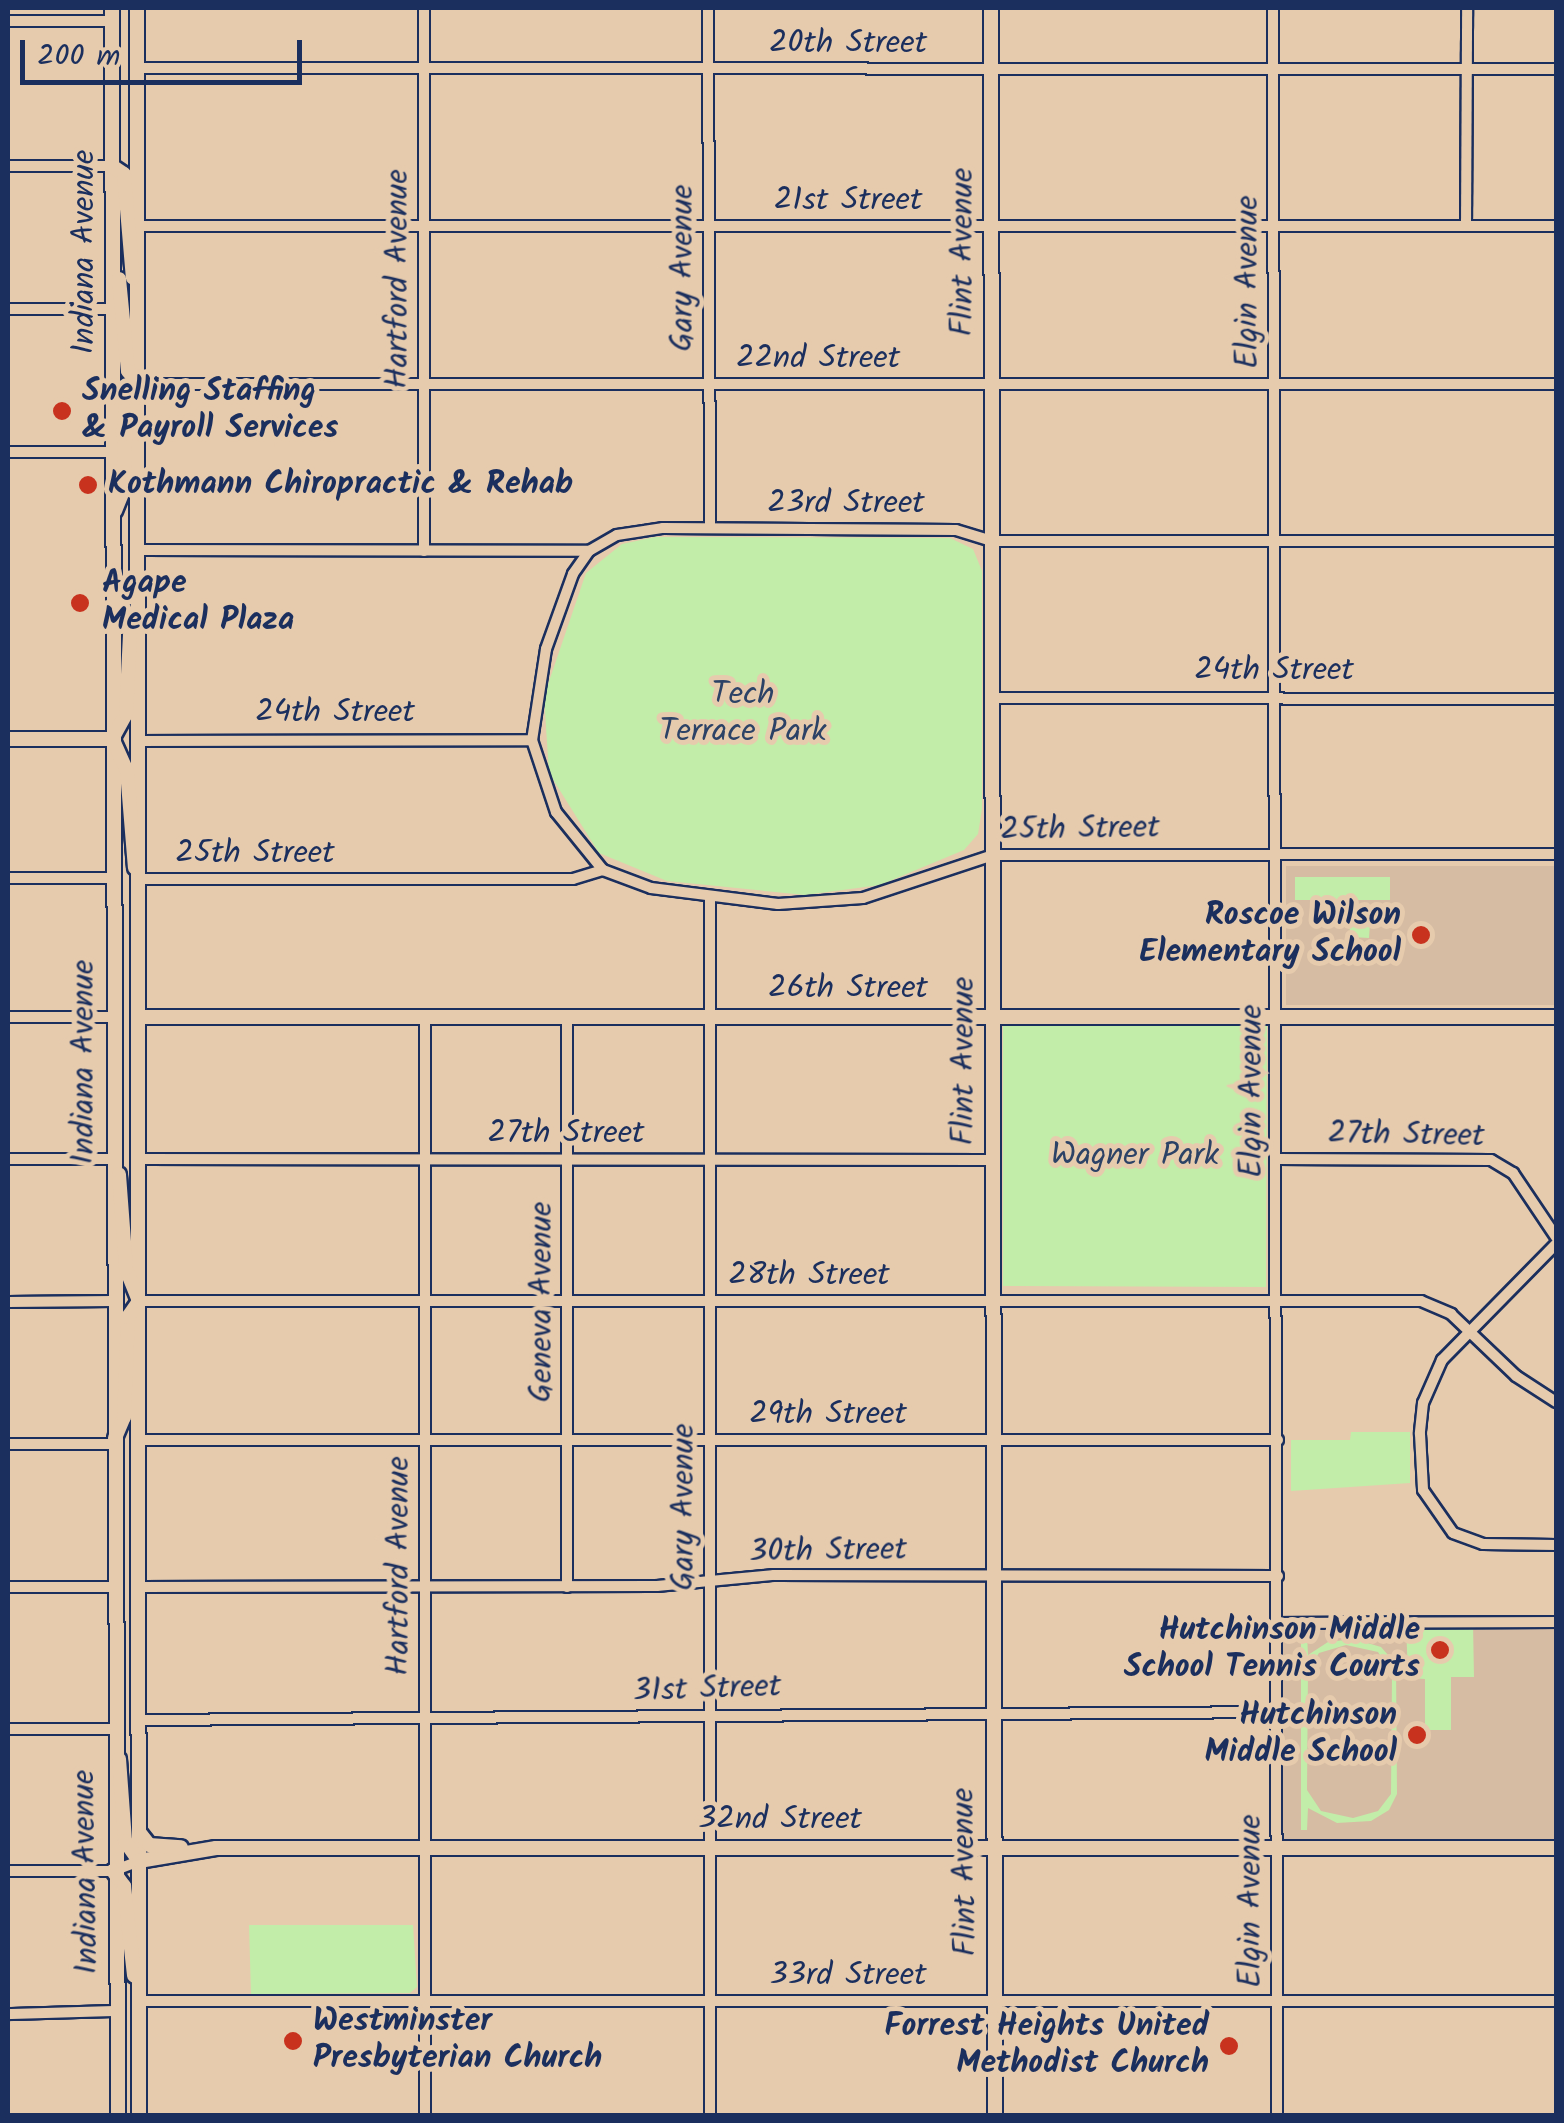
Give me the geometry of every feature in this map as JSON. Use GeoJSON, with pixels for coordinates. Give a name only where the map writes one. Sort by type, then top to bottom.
{"type":"FeatureCollection","features":[{"type":"Feature","properties":{"kind":"main road","name":"Indiana Avenue"},"geometry":{"type":"LineString","coordinates":[[136,8],[140,2116]]}},
{"type":"Feature","properties":{"kind":"main road","name":"Flint Avenue"},"geometry":{"type":"LineString","coordinates":[[991,8],[995,2116]]}},
{"type":"Feature","properties":{"kind":"main road","name":"Indiana Avenue"},"geometry":{"type":"LineString","coordinates":[[112,14],[112,1586],[118,2116]]}},
{"type":"Feature","properties":{"kind":"main road"},"geometry":{"type":"LineString","coordinates":[[112,166],[124,174],[126,243],[139,303]]}},
{"type":"Feature","properties":{"kind":"main road"},"geometry":{"type":"LineString","coordinates":[[112,244],[128,371],[139,384],[126,396],[124,489],[112,520]]}},
{"type":"Feature","properties":{"kind":"main road"},"geometry":{"type":"LineString","coordinates":[[112,739],[126,714],[139,550]]}},
{"type":"Feature","properties":{"kind":"main road"},"geometry":{"type":"LineString","coordinates":[[8,739],[112,739]]}},
{"type":"Feature","properties":{"kind":"main road"},"geometry":{"type":"LineString","coordinates":[[112,739],[127,771],[128,850],[139,878]]}},
{"type":"Feature","properties":{"kind":"main road","name":"26th Street"},"geometry":{"type":"LineString","coordinates":[[139,1017],[1556,1016]]}},
{"type":"Feature","properties":{"kind":"main road"},"geometry":{"type":"LineString","coordinates":[[112,1159],[124,1202],[130,1290],[139,1302],[128,1317],[124,1417],[112,1444]]}},
{"type":"Feature","properties":{"kind":"main road"},"geometry":{"type":"LineString","coordinates":[[113,1729],[124,1782],[125,1841],[139,1861]]}},
{"type":"Feature","properties":{"kind":"main road"},"geometry":{"type":"LineString","coordinates":[[139,1831],[153,1846],[216,1848]]}},
{"type":"Feature","properties":{"kind":"main road","name":"32nd Street"},"geometry":{"type":"LineString","coordinates":[[139,1861],[216,1848],[1556,1848]]}},
{"type":"Feature","properties":{"kind":"main road"},"geometry":{"type":"LineString","coordinates":[[113,1871],[124,1886],[139,2000]]}},
{"type":"Feature","properties":{"kind":"street","name":"Hartford Avenue"},"geometry":{"type":"LineString","coordinates":[[424,8],[424,551]]}},
{"type":"Feature","properties":{"kind":"street","name":"Gary Avenue"},"geometry":{"type":"LineString","coordinates":[[708,8],[710,528]]}},
{"type":"Feature","properties":{"kind":"street","name":"Elgin Avenue"},"geometry":{"type":"LineString","coordinates":[[1274,8],[1277,2116]]}},
{"type":"Feature","properties":{"kind":"street"},"geometry":{"type":"LineString","coordinates":[[1466,226],[1467,8]]}},
{"type":"Feature","properties":{"kind":"street"},"geometry":{"type":"LineString","coordinates":[[8,21],[112,14]]}},
{"type":"Feature","properties":{"kind":"street","name":"20th Street"},"geometry":{"type":"LineString","coordinates":[[138,68],[1556,69]]}},
{"type":"Feature","properties":{"kind":"street"},"geometry":{"type":"LineString","coordinates":[[8,166],[112,166]]}},
{"type":"Feature","properties":{"kind":"street","name":"21st Street"},"geometry":{"type":"LineString","coordinates":[[139,226],[1556,226]]}},
{"type":"Feature","properties":{"kind":"street"},"geometry":{"type":"LineString","coordinates":[[8,309],[112,309]]}},
{"type":"Feature","properties":{"kind":"street","name":"22nd Street"},"geometry":{"type":"LineString","coordinates":[[139,384],[1556,384]]}},
{"type":"Feature","properties":{"kind":"street"},"geometry":{"type":"LineString","coordinates":[[8,452],[112,452]]}},
{"type":"Feature","properties":{"kind":"street","name":"23rd Street"},"geometry":{"type":"LineString","coordinates":[[139,550],[590,551],[632,530],[710,528],[956,530],[992,541],[1556,541]]}},
{"type":"Feature","properties":{"kind":"street"},"geometry":{"type":"LineString","coordinates":[[590,551],[573,574],[546,648],[532,740],[556,812],[603,870]]}},
{"type":"Feature","properties":{"kind":"street","name":"24th Street"},"geometry":{"type":"LineString","coordinates":[[992,698],[1556,699]]}},
{"type":"Feature","properties":{"kind":"street","name":"24th Street"},"geometry":{"type":"LineString","coordinates":[[139,740],[532,740]]}},
{"type":"Feature","properties":{"kind":"street","name":"25th Street"},"geometry":{"type":"LineString","coordinates":[[139,878],[573,879],[603,870],[710,899],[848,901],[993,855],[1556,854]]}},
{"type":"Feature","properties":{"kind":"street"},"geometry":{"type":"LineString","coordinates":[[8,878],[112,878]]}},
{"type":"Feature","properties":{"kind":"street","name":"Gary Avenue"},"geometry":{"type":"LineString","coordinates":[[710,899],[710,2116]]}},
{"type":"Feature","properties":{"kind":"street"},"geometry":{"type":"LineString","coordinates":[[8,1017],[112,1017]]}},
{"type":"Feature","properties":{"kind":"street","name":"Hartford Avenue"},"geometry":{"type":"LineString","coordinates":[[425,1017],[425,2116]]}},
{"type":"Feature","properties":{"kind":"street","name":"Geneva Avenue"},"geometry":{"type":"LineString","coordinates":[[567,1017],[567,1587]]}},
{"type":"Feature","properties":{"kind":"street"},"geometry":{"type":"LineString","coordinates":[[8,1159],[112,1159]]}},
{"type":"Feature","properties":{"kind":"street","name":"27th Street"},"geometry":{"type":"LineString","coordinates":[[139,1159],[992,1160]]}},
{"type":"Feature","properties":{"kind":"street","name":"27th Street"},"geometry":{"type":"LineString","coordinates":[[1277,1159],[1490,1160],[1513,1174],[1556,1240]]}},
{"type":"Feature","properties":{"kind":"street"},"geometry":{"type":"LineString","coordinates":[[1556,1240],[1469,1332],[1428,1387],[1420,1434],[1428,1506],[1460,1538],[1556,1546]]}},
{"type":"Feature","properties":{"kind":"street","name":"28th Street"},"geometry":{"type":"LineString","coordinates":[[139,1302],[1421,1301],[1439,1306],[1469,1332]]}},
{"type":"Feature","properties":{"kind":"street"},"geometry":{"type":"LineString","coordinates":[[8,1302],[112,1302]]}},
{"type":"Feature","properties":{"kind":"street"},"geometry":{"type":"LineString","coordinates":[[1469,1332],[1516,1376],[1556,1402]]}},
{"type":"Feature","properties":{"kind":"street","name":"29th Street"},"geometry":{"type":"LineString","coordinates":[[139,1440],[1278,1440]]}},
{"type":"Feature","properties":{"kind":"street"},"geometry":{"type":"LineString","coordinates":[[8,1444],[112,1444]]}},
{"type":"Feature","properties":{"kind":"street","name":"30th Street"},"geometry":{"type":"LineString","coordinates":[[139,1587],[567,1587],[992,1576],[1278,1576]]}},
{"type":"Feature","properties":{"kind":"street"},"geometry":{"type":"LineString","coordinates":[[8,1586],[112,1586]]}},
{"type":"Feature","properties":{"kind":"street"},"geometry":{"type":"LineString","coordinates":[[1278,1623],[1556,1622]]}},
{"type":"Feature","properties":{"kind":"street","name":"31st Street"},"geometry":{"type":"LineString","coordinates":[[139,1720],[1278,1712]]}},
{"type":"Feature","properties":{"kind":"street"},"geometry":{"type":"LineString","coordinates":[[8,1729],[113,1729]]}},
{"type":"Feature","properties":{"kind":"street","name":"32nd Street"},"geometry":{"type":"LineString","coordinates":[[8,1872],[113,1871],[139,1861]]}},
{"type":"Feature","properties":{"kind":"street","name":"33rd Street"},"geometry":{"type":"LineString","coordinates":[[139,2000],[1556,2001]]}},
{"type":"Feature","properties":{"kind":"street"},"geometry":{"type":"LineString","coordinates":[[8,2014],[117,2010]]}},
{"type":"Feature","properties":{"kind":"shaded area","name":"Roscoe Wilson Elementary School"},"geometry":{"type":"Polygon","coordinates":[[[1286,866],[1556,866],[1556,1005],[1286,1005],[1286,866]]]}},
{"type":"Feature","properties":{"kind":"shaded area","name":"Hutchinson Middle School"},"geometry":{"type":"Polygon","coordinates":[[[1556,1622],[1556,1848],[1277,1848],[1278,1623],[1556,1622]]]}},
{"type":"Feature","properties":{"kind":"green space","name":"Tech Terrace Park"},"geometry":{"type":"Polygon","coordinates":[[[655,537],[950,538],[973,549],[982,571],[982,809],[978,834],[964,850],[880,885],[805,895],[667,881],[599,853],[549,773],[544,696],[586,573],[622,544],[655,537]]]}},
{"type":"Feature","properties":{"kind":"green space"},"geometry":{"type":"Polygon","coordinates":[[[1295,877],[1390,877],[1390,900],[1295,900],[1295,877]]]}},
{"type":"Feature","properties":{"kind":"green space"},"geometry":{"type":"Polygon","coordinates":[[[1357,903],[1371,908],[1369,938],[1351,937],[1346,909],[1357,903]]]}},
{"type":"Feature","properties":{"kind":"green space","name":"Wagner Park"},"geometry":{"type":"Polygon","coordinates":[[[1003,1025],[1267,1025],[1266,1287],[1003,1286],[1003,1025]]]}},
{"type":"Feature","properties":{"kind":"green space"},"geometry":{"type":"Polygon","coordinates":[[[1351,1432],[1410,1432],[1410,1483],[1291,1491],[1291,1440],[1350,1440],[1351,1432]]]}},
{"type":"Feature","properties":{"kind":"green space","name":"Hutchinson Middle School Tennis Courts"},"geometry":{"type":"Polygon","coordinates":[[[1406,1623],[1473,1623],[1474,1677],[1451,1677],[1451,1730],[1425,1730],[1425,1679],[1408,1678],[1406,1623]]]}},
{"type":"Feature","properties":{"kind":"green space"},"geometry":{"type":"Polygon","coordinates":[[[1301,1633],[1307,1633],[1308,1655],[1328,1642],[1354,1639],[1381,1647],[1396,1664],[1397,1794],[1389,1810],[1371,1821],[1337,1823],[1308,1808],[1307,1830],[1301,1830],[1301,1633]],[[1346,1645],[1319,1653],[1308,1671],[1307,1790],[1321,1811],[1353,1818],[1378,1811],[1391,1794],[1392,1675],[1378,1652],[1346,1645]]]}},
{"type":"Feature","properties":{"kind":"green space"},"geometry":{"type":"Polygon","coordinates":[[[249,1925],[413,1925],[417,1987],[410,1993],[251,1994],[249,1925]]]}},
{"type":"Feature","properties":{"kind":"place","name":"Snelling Staffing & Payroll Services"},"geometry":{"type":"Point","coordinates":[62,411]}},
{"type":"Feature","properties":{"kind":"place","name":"Kothmann Chiropractic & Rehab"},"geometry":{"type":"Point","coordinates":[88,485]}},
{"type":"Feature","properties":{"kind":"place","name":"Agape Medical Plaza"},"geometry":{"type":"Point","coordinates":[80,603]}},
{"type":"Feature","properties":{"kind":"place","name":"Roscoe Wilson Elementary School"},"geometry":{"type":"Point","coordinates":[1421,935]}},
{"type":"Feature","properties":{"kind":"place","name":"Hutchinson Middle School Tennis Courts"},"geometry":{"type":"Point","coordinates":[1440,1650]}},
{"type":"Feature","properties":{"kind":"place","name":"Hutchinson Middle School"},"geometry":{"type":"Point","coordinates":[1417,1735]}},
{"type":"Feature","properties":{"kind":"place","name":"Westminster Presbyterian Church"},"geometry":{"type":"Point","coordinates":[293,2041]}},
{"type":"Feature","properties":{"kind":"place","name":"Forrest Heights United Methodist Church"},"geometry":{"type":"Point","coordinates":[1229,2046]}}]}
